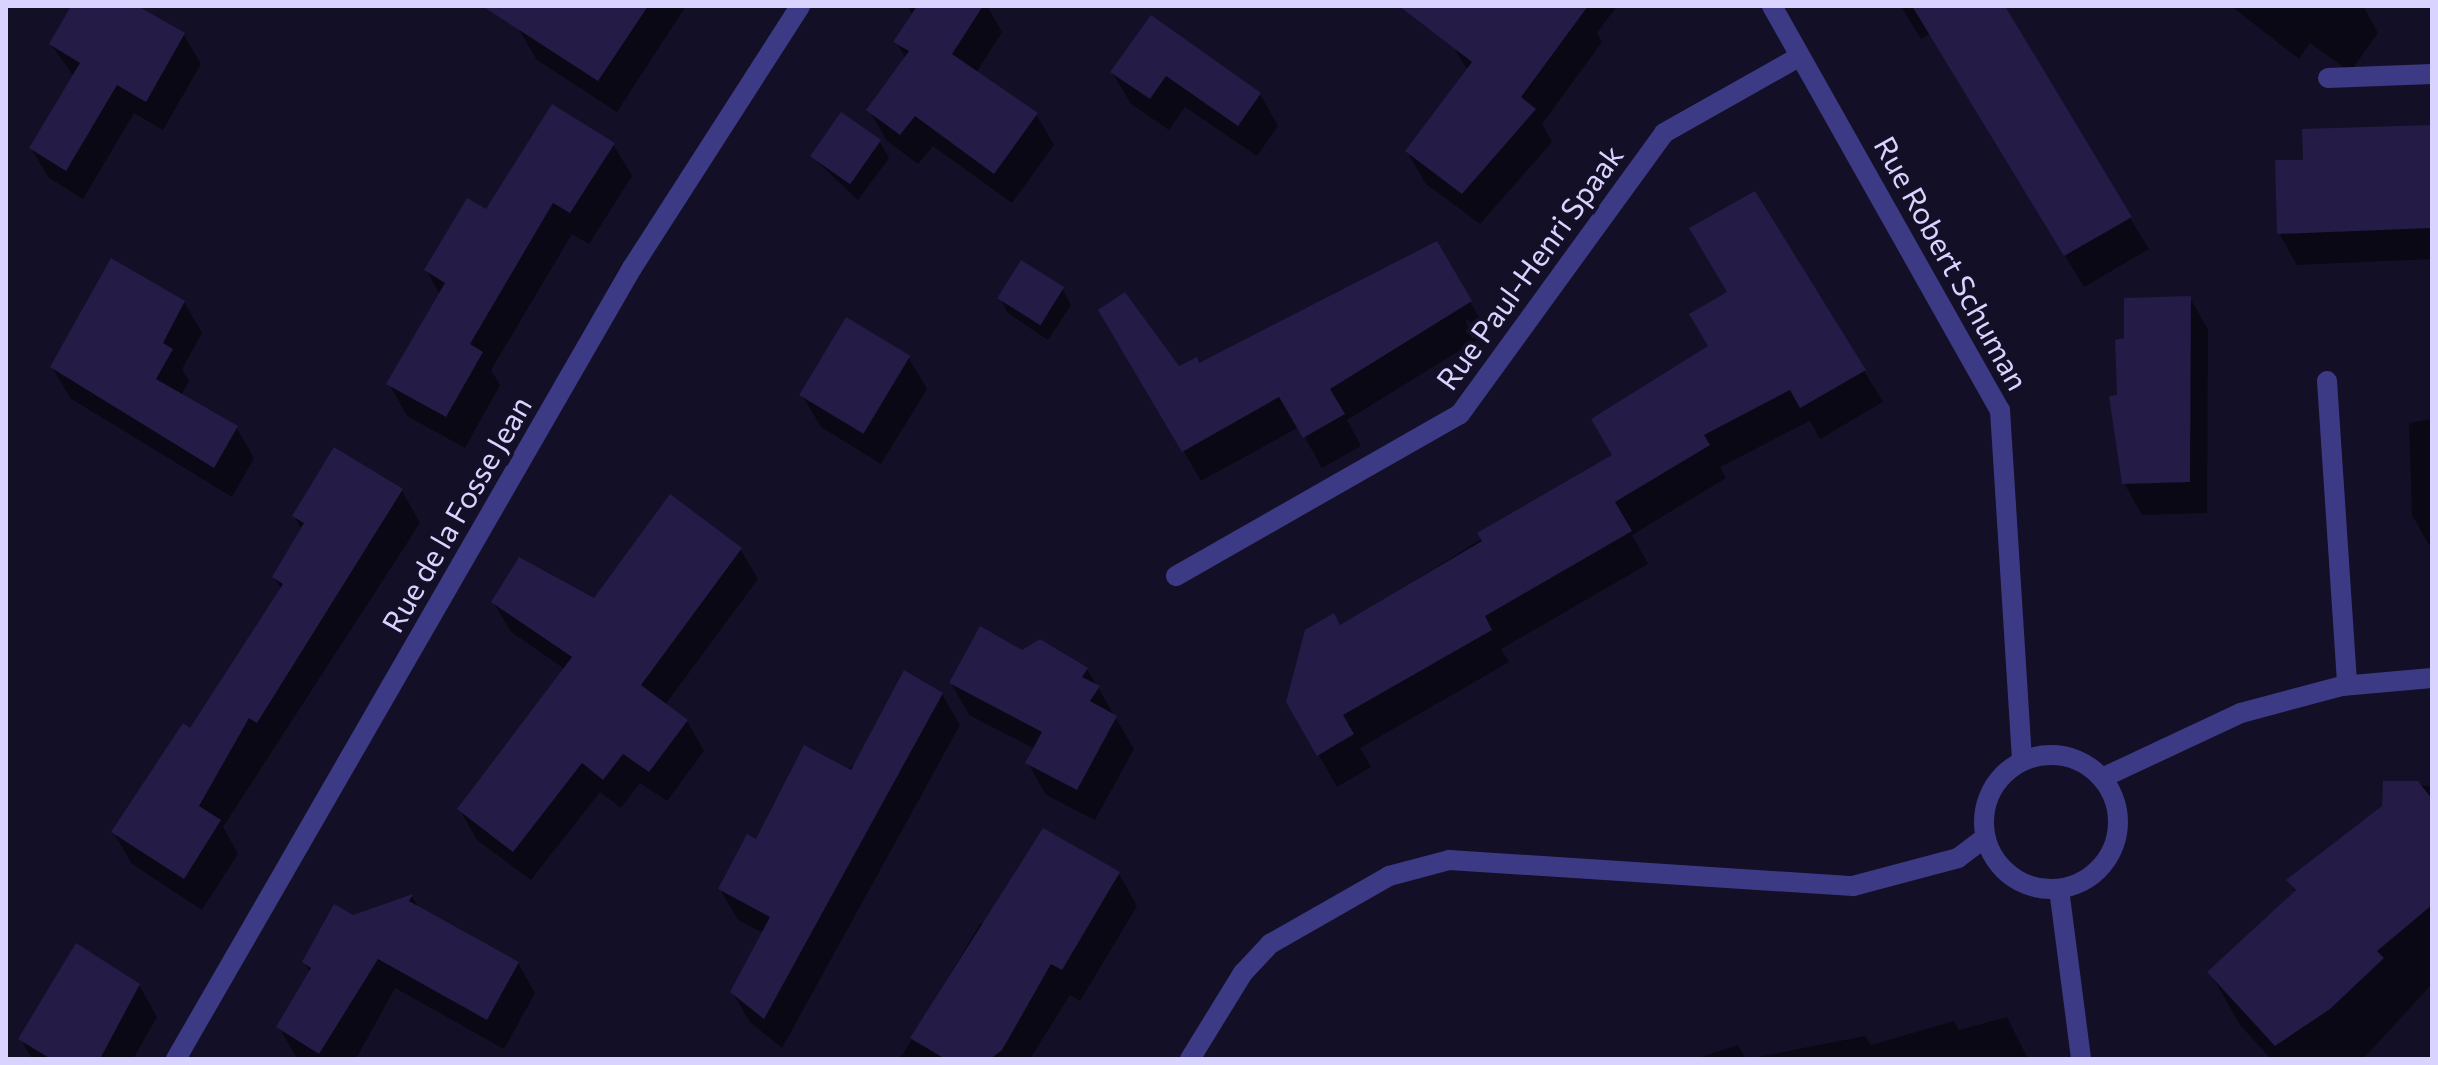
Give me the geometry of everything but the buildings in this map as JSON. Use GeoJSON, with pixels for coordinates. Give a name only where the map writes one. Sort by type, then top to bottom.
{"type":"FeatureCollection","features":[{"type":"Feature","properties":{"kind":"street","name":"Rue de la Fosse Jean"},"geometry":{"type":"LineString","coordinates":[[176,1059],[632,268],[800,6]]}},
{"type":"Feature","properties":{"kind":"street","name":"Rue Robert Schuman"},"geometry":{"type":"LineString","coordinates":[[1772,6],[2000,410],[2022,761]]}},
{"type":"Feature","properties":{"kind":"street","name":"Rue Paul-Henri Spaak"},"geometry":{"type":"LineString","coordinates":[[1176,576],[1460,414],[1664,133],[1799,57]]}},
{"type":"Feature","properties":{"kind":"street"},"geometry":{"type":"LineString","coordinates":[[2328,78],[2432,74]]}},
{"type":"Feature","properties":{"kind":"street"},"geometry":{"type":"LineString","coordinates":[[2327,381],[2347,685]]}},
{"type":"Feature","properties":{"kind":"street"},"geometry":{"type":"LineString","coordinates":[[2102,778],[2228,718],[2347,685],[2432,678]]}},
{"type":"Feature","properties":{"kind":"street"},"geometry":{"type":"LineString","coordinates":[[2065,756],[2102,778],[2118,815],[2109,856],[2087,877],[2059,889],[2005,871],[1985,838],[1990,793],[2022,761],[2065,756]]}},
{"type":"Feature","properties":{"kind":"street"},"geometry":{"type":"LineString","coordinates":[[1190,1059],[1243,973],[1270,944],[1389,876],[1449,860],[1853,886],[1958,858],[1985,838]]}},
{"type":"Feature","properties":{"kind":"street"},"geometry":{"type":"LineString","coordinates":[[2059,889],[2081,1059]]}}]}
